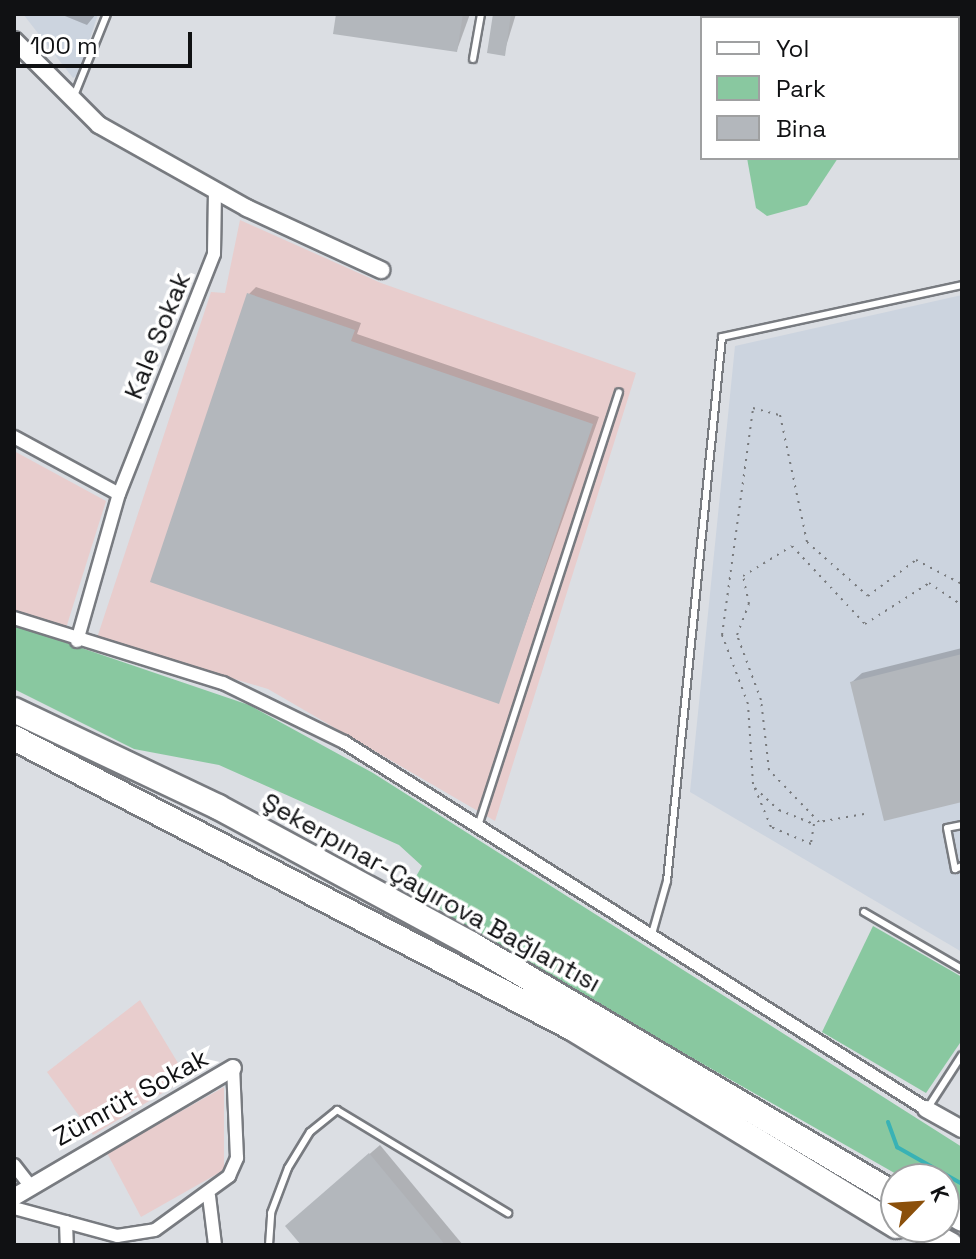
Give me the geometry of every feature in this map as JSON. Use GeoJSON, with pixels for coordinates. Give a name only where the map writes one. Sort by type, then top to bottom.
{"type":"FeatureCollection","features":[{"type":"Feature","properties":{"kind":"highway","name":"Şekerpınar-Çayırova Bağlantısı"},"geometry":{"type":"LineString","coordinates":[[14,710],[218,807],[471,944],[812,1141]]}},
{"type":"Feature","properties":{"kind":"highway","name":"Şekerpınar-Çayırova Bağlantısı"},"geometry":{"type":"LineString","coordinates":[[14,738],[572,1028],[685,1096]]}},
{"type":"Feature","properties":{"kind":"highway"},"geometry":{"type":"LineString","coordinates":[[685,1096],[880,1205]]}},
{"type":"Feature","properties":{"kind":"highway"},"geometry":{"type":"LineString","coordinates":[[685,1096],[880,1216]]}},
{"type":"Feature","properties":{"kind":"highway"},"geometry":{"type":"LineString","coordinates":[[812,1141],[880,1174]]}},
{"type":"Feature","properties":{"kind":"highway"},"geometry":{"type":"LineString","coordinates":[[812,1141],[880,1185]]}},
{"type":"Feature","properties":{"kind":"street"},"geometry":{"type":"LineString","coordinates":[[14,40],[71,101],[215,190],[381,270]]}},
{"type":"Feature","properties":{"kind":"street","name":"Kale Sokak"},"geometry":{"type":"LineString","coordinates":[[77,641],[119,494],[214,254],[215,190]]}},
{"type":"Feature","properties":{"kind":"street"},"geometry":{"type":"LineString","coordinates":[[14,437],[119,494]]}},
{"type":"Feature","properties":{"kind":"street"},"geometry":{"type":"LineString","coordinates":[[14,618],[260,698],[478,826],[650,940],[962,1129]]}},
{"type":"Feature","properties":{"kind":"street"},"geometry":{"type":"LineString","coordinates":[[14,1208],[131,1237],[155,1230],[209,1196],[237,1158],[233,1068]]}},
{"type":"Feature","properties":{"kind":"street","name":"Zümrüt Sokak"},"geometry":{"type":"LineString","coordinates":[[14,1197],[29,1184],[233,1068]]}},
{"type":"Feature","properties":{"kind":"street"},"geometry":{"type":"LineString","coordinates":[[14,1165],[29,1184]]}},
{"type":"Feature","properties":{"kind":"street"},"geometry":{"type":"LineString","coordinates":[[209,1196],[215,1245]]}},
{"type":"Feature","properties":{"kind":"street"},"geometry":{"type":"LineString","coordinates":[[66,1222],[67,1245]]}},
{"type":"Feature","properties":{"kind":"lane"},"geometry":{"type":"LineString","coordinates":[[71,101],[107,14]]}},
{"type":"Feature","properties":{"kind":"lane"},"geometry":{"type":"LineString","coordinates":[[473,59],[481,14]]}},
{"type":"Feature","properties":{"kind":"lane"},"geometry":{"type":"LineString","coordinates":[[650,940],[667,881],[722,337],[962,285]]}},
{"type":"Feature","properties":{"kind":"lane"},"geometry":{"type":"LineString","coordinates":[[478,826],[619,392]]}},
{"type":"Feature","properties":{"kind":"lane"},"geometry":{"type":"LineString","coordinates":[[962,825],[947,828],[955,869],[962,866]]}},
{"type":"Feature","properties":{"kind":"lane"},"geometry":{"type":"LineString","coordinates":[[864,912],[962,969]]}},
{"type":"Feature","properties":{"kind":"lane"},"geometry":{"type":"LineString","coordinates":[[926,1109],[962,1055]]}},
{"type":"Feature","properties":{"kind":"lane"},"geometry":{"type":"LineString","coordinates":[[269,1245],[271,1213],[288,1168],[310,1132],[337,1110],[508,1213]]}},
{"type":"Feature","properties":{"kind":"path"},"geometry":{"type":"LineString","coordinates":[[755,788],[779,810],[814,824],[811,844],[771,827],[755,788],[748,704],[722,635],[753,408],[780,415],[807,542],[860,590],[873,597],[916,560],[962,584]]}},
{"type":"Feature","properties":{"kind":"path"},"geometry":{"type":"LineString","coordinates":[[864,814],[819,822],[769,770],[761,700],[737,635],[749,604],[743,576],[792,546],[865,624],[929,583],[962,605]]}},
{"type":"Feature","properties":{"kind":"shaded area"},"geometry":{"type":"Polygon","coordinates":[[[23,14],[98,14],[78,75],[73,78],[23,14]]]}},
{"type":"Feature","properties":{"kind":"shaded area"},"geometry":{"type":"Polygon","coordinates":[[[835,14],[962,14],[962,136],[960,16],[835,14]]]}},
{"type":"Feature","properties":{"kind":"shaded area"},"geometry":{"type":"Polygon","coordinates":[[[240,220],[381,283],[636,373],[495,821],[268,689],[97,638],[211,292],[225,293],[240,220]]]}},
{"type":"Feature","properties":{"kind":"shaded area"},"geometry":{"type":"Polygon","coordinates":[[[962,295],[962,952],[690,792],[735,346],[962,295]]]}},
{"type":"Feature","properties":{"kind":"shaded area"},"geometry":{"type":"Polygon","coordinates":[[[14,451],[106,501],[61,644],[14,625],[14,451]]]}},
{"type":"Feature","properties":{"kind":"shaded area"},"geometry":{"type":"Polygon","coordinates":[[[140,1000],[187,1078],[93,1135],[47,1072],[140,1000]]]}},
{"type":"Feature","properties":{"kind":"shaded area"},"geometry":{"type":"Polygon","coordinates":[[[224,1087],[224,1170],[141,1217],[107,1153],[224,1087]]]}},
{"type":"Feature","properties":{"kind":"green space"},"geometry":{"type":"Polygon","coordinates":[[[747,160],[837,160],[807,205],[767,216],[756,208],[747,160]]]}},
{"type":"Feature","properties":{"kind":"green space"},"geometry":{"type":"Polygon","coordinates":[[[14,625],[249,705],[373,773],[962,1147],[962,1209],[960,1163],[880,1165],[471,932],[410,887],[422,866],[399,845],[219,765],[134,749],[14,689],[14,625]]]}},
{"type":"Feature","properties":{"kind":"green space"},"geometry":{"type":"Polygon","coordinates":[[[873,926],[962,977],[962,1040],[926,1093],[822,1032],[873,926]]]}},
{"type":"Feature","properties":{"kind":"building"},"geometry":{"type":"Polygon","coordinates":[[[336,14],[463,14],[457,52],[333,34],[336,14]]]}},
{"type":"Feature","properties":{"kind":"building"},"geometry":{"type":"Polygon","coordinates":[[[493,14],[511,14],[505,56],[487,53],[493,14]]]}},
{"type":"Feature","properties":{"kind":"building"},"geometry":{"type":"Polygon","coordinates":[[[247,293],[355,330],[351,341],[593,424],[499,704],[150,582],[247,293]]]}},
{"type":"Feature","properties":{"kind":"building"},"geometry":{"type":"Polygon","coordinates":[[[962,654],[962,802],[884,821],[850,682],[962,654]]]}},
{"type":"Feature","properties":{"kind":"building"},"geometry":{"type":"Polygon","coordinates":[[[369,1153],[445,1245],[301,1245],[285,1226],[369,1153]]]}},
{"type":"Feature","properties":{"kind":"waterway"},"geometry":{"type":"LineString","coordinates":[[888,1122],[897,1147],[962,1184]]}}]}
